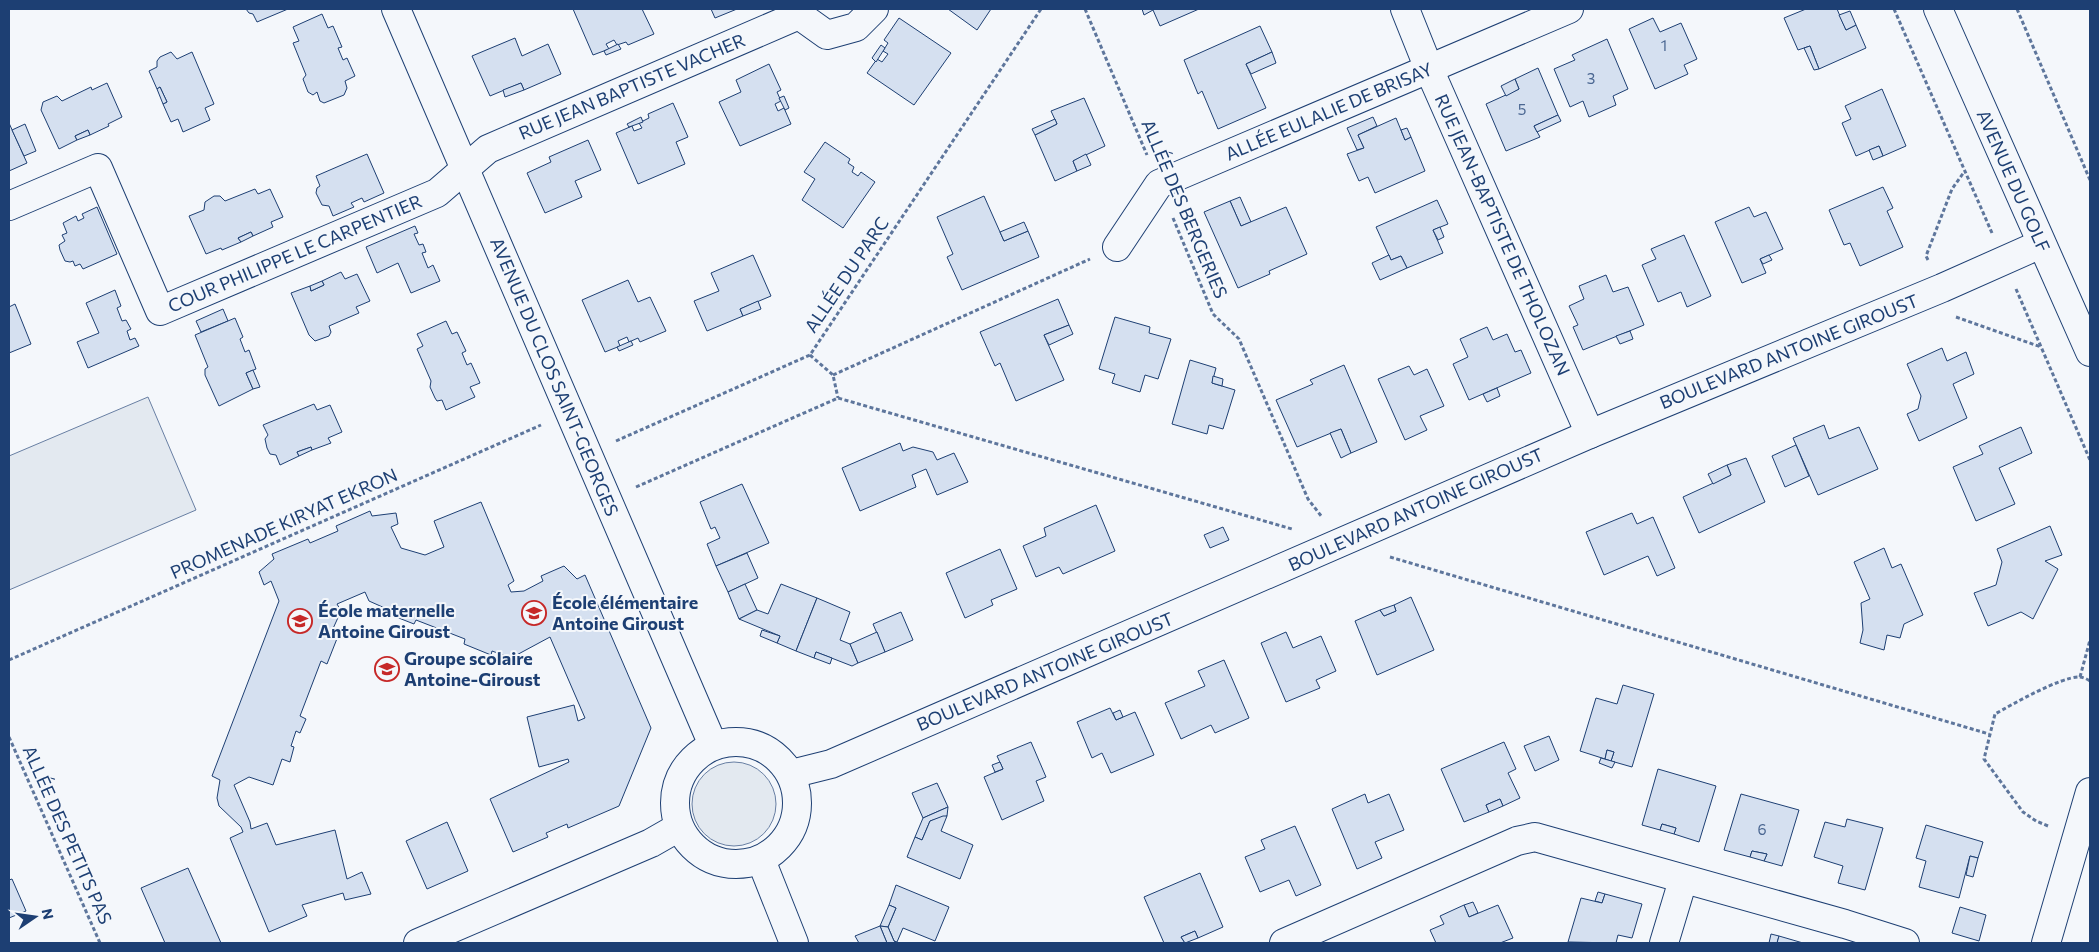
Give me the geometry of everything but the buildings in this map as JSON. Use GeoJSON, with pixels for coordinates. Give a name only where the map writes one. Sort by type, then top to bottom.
{"type":"FeatureCollection","features":[{"type":"Feature","properties":{"kind":"street","name":"AVENUE DU CLOS SAINT-GEORGES"},"geometry":{"type":"LineString","coordinates":[[396,9],[713,745]]}},
{"type":"Feature","properties":{"kind":"street"},"geometry":{"type":"LineString","coordinates":[[800,12],[827,35],[856,27],[874,9]]}},
{"type":"Feature","properties":{"kind":"street","name":"RUE JEAN-BAPTISTE DE THOLOZAN"},"geometry":{"type":"LineString","coordinates":[[1405,9],[1429,69],[1590,434]]}},
{"type":"Feature","properties":{"kind":"street","name":"ALLÉE EULALIE DE BRISAY"},"geometry":{"type":"LineString","coordinates":[[1159,184],[1569,9]]}},
{"type":"Feature","properties":{"kind":"street","name":"AVENUE DU GOLF"},"geometry":{"type":"LineString","coordinates":[[1938,9],[2090,352]]}},
{"type":"Feature","properties":{"kind":"street","name":"RUE JEAN BAPTISTE VACHER"},"geometry":{"type":"LineString","coordinates":[[464,169],[488,149],[800,12]]}},
{"type":"Feature","properties":{"kind":"street","name":"COUR PHILIPPE LE CARPENTIER"},"geometry":{"type":"LineString","coordinates":[[9,206],[98,168],[160,311],[437,193],[464,169]]}},
{"type":"Feature","properties":{"kind":"street"},"geometry":{"type":"LineString","coordinates":[[1116,247],[1159,184]]}},
{"type":"Feature","properties":{"kind":"street","name":"BOULEVARD ANTOINE GIROUST"},"geometry":{"type":"LineString","coordinates":[[791,774],[831,764],[1590,434],[1942,288],[2041,244]]}},
{"type":"Feature","properties":{"kind":"street"},"geometry":{"type":"LineString","coordinates":[[732,741],[750,743],[766,749],[780,760],[791,774],[797,793],[797,813],[790,833],[778,849],[761,860],[742,865],[723,863],[704,856],[689,844],[679,827],[675,807],[676,788],[684,769],[698,754],[713,745],[732,741]]}},
{"type":"Feature","properties":{"kind":"street"},"geometry":{"type":"LineString","coordinates":[[2046,943],[2090,792]]}},
{"type":"Feature","properties":{"kind":"street"},"geometry":{"type":"LineString","coordinates":[[418,943],[651,843],[679,827]]}},
{"type":"Feature","properties":{"kind":"street"},"geometry":{"type":"LineString","coordinates":[[1284,943],[1517,841],[1535,837],[1845,924],[1905,943]]}},
{"type":"Feature","properties":{"kind":"street"},"geometry":{"type":"LineString","coordinates":[[761,860],[794,943]]}},
{"type":"Feature","properties":{"kind":"street"},"geometry":{"type":"LineString","coordinates":[[1664,943],[1683,880]]}},
{"type":"Feature","properties":{"kind":"path","name":"ALLÉE DU PARC"},"geometry":{"type":"LineString","coordinates":[[588,453],[810,355],[1041,9]]}},
{"type":"Feature","properties":{"kind":"path","name":"ALLÉE DES BERGERIES"},"geometry":{"type":"LineString","coordinates":[[1085,9],[1213,314],[1239,339],[1308,499],[1342,543]]}},
{"type":"Feature","properties":{"kind":"path"},"geometry":{"type":"LineString","coordinates":[[2017,9],[2090,180]]}},
{"type":"Feature","properties":{"kind":"path"},"geometry":{"type":"LineString","coordinates":[[833,375],[1116,247]]}},
{"type":"Feature","properties":{"kind":"path"},"geometry":{"type":"LineString","coordinates":[[810,355],[833,375],[838,398]]}},
{"type":"Feature","properties":{"kind":"path","name":"PROMENADE KIRYAT EKRON"},"geometry":{"type":"LineString","coordinates":[[9,660],[570,412]]}},
{"type":"Feature","properties":{"kind":"path"},"geometry":{"type":"LineString","coordinates":[[2080,677],[2090,640]]}},
{"type":"Feature","properties":{"kind":"path"},"geometry":{"type":"LineString","coordinates":[[2077,838],[2036,821],[2023,812],[1984,759],[1995,714],[2067,679],[2080,677],[2090,680]]}},
{"type":"Feature","properties":{"kind":"path","name":"ALLÉE DES PETITS PAS"},"geometry":{"type":"LineString","coordinates":[[9,737],[100,943]]}},
{"type":"Feature","properties":{"kind":"shaded area"},"geometry":{"type":"Polygon","coordinates":[[[148,397],[196,510],[9,590],[9,456],[148,397]]]}},
{"type":"Feature","properties":{"kind":"shaded area"},"geometry":{"type":"Polygon","coordinates":[[[726,762],[742,762],[758,769],[769,780],[776,796],[773,820],[764,834],[758,839],[742,846],[726,846],[710,839],[699,828],[692,812],[692,796],[699,780],[710,769],[726,762]]]}},
{"type":"Feature","properties":{"kind":"place","name":"École élémentaire Antoine Giroust"},"geometry":{"type":"Point","coordinates":[534,613]}},
{"type":"Feature","properties":{"kind":"place","name":"École maternelle Antoine Giroust"},"geometry":{"type":"Point","coordinates":[300,621]}},
{"type":"Feature","properties":{"kind":"place","name":"Groupe scolaire Antoine-Giroust"},"geometry":{"type":"Point","coordinates":[387,669]}}]}
